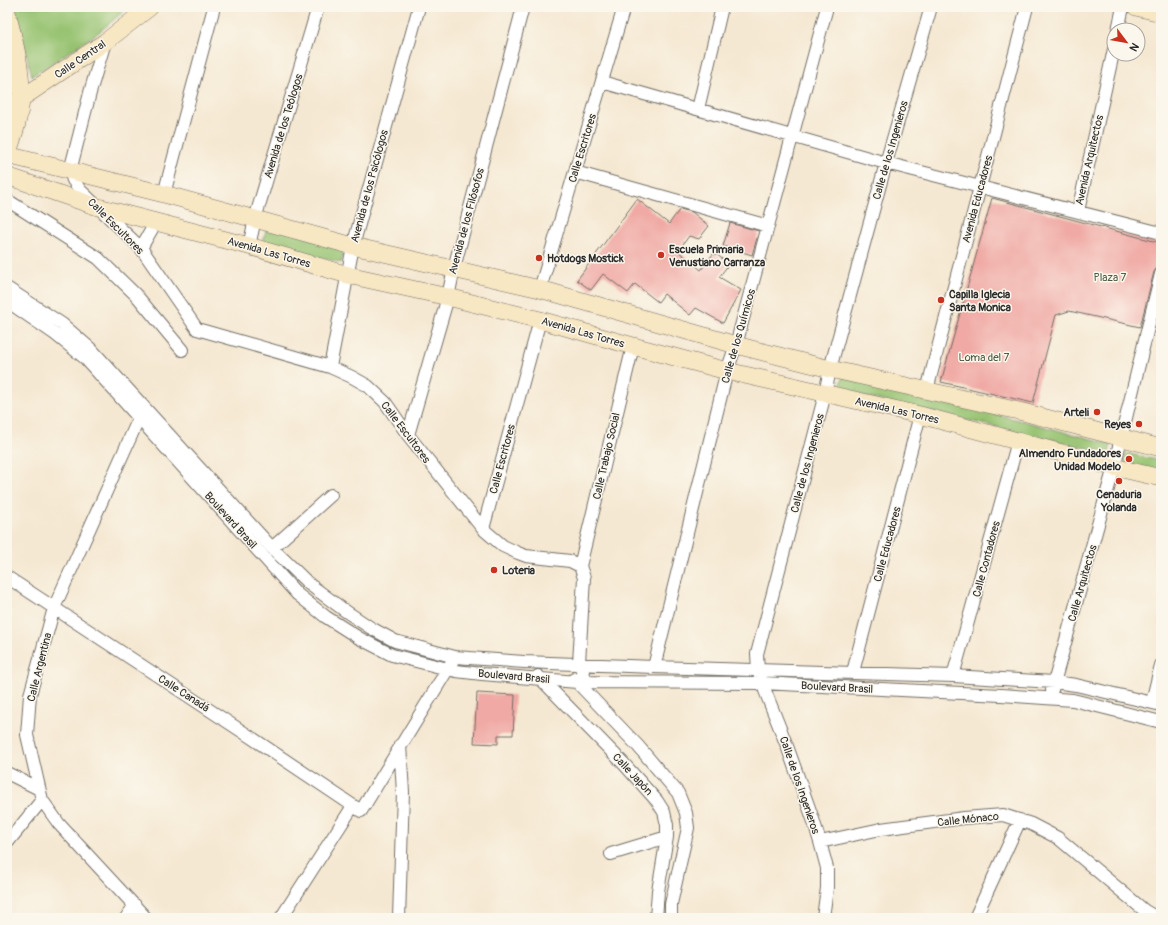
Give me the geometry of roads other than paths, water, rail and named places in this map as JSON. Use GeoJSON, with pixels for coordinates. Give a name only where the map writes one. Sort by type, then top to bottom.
{"type":"FeatureCollection","features":[{"type":"Feature","properties":{"kind":"main road","name":"Calle Central"},"geometry":{"type":"LineString","coordinates":[[7,108],[105,42],[150,7]]}},
{"type":"Feature","properties":{"kind":"main road"},"geometry":{"type":"LineString","coordinates":[[1136,7],[1161,13]]}},
{"type":"Feature","properties":{"kind":"main road"},"geometry":{"type":"LineString","coordinates":[[7,12],[18,55],[21,98],[16,130],[7,155],[164,194],[353,246],[540,289],[736,345],[830,370],[1022,412],[1121,439],[1161,448]]}},
{"type":"Feature","properties":{"kind":"main road","name":"Avenida Las Torres"},"geometry":{"type":"LineString","coordinates":[[7,176],[98,207],[249,246],[348,275],[448,297],[540,320],[727,371],[920,415],[1114,467],[1161,478]]}},
{"type":"Feature","properties":{"kind":"street"},"geometry":{"type":"LineString","coordinates":[[164,194],[214,7]]}},
{"type":"Feature","properties":{"kind":"street","name":"Avenida de los Teólogos"},"geometry":{"type":"LineString","coordinates":[[249,246],[255,219],[318,7]]}},
{"type":"Feature","properties":{"kind":"street","name":"Avenida de los Psicólogos"},"geometry":{"type":"LineString","coordinates":[[330,367],[353,246],[419,7]]}},
{"type":"Feature","properties":{"kind":"street","name":"Avenida de los Filósofos"},"geometry":{"type":"LineString","coordinates":[[408,435],[448,297],[454,268],[523,7]]}},
{"type":"Feature","properties":{"kind":"street","name":"Calle Escritores"},"geometry":{"type":"LineString","coordinates":[[540,289],[624,7]]}},
{"type":"Feature","properties":{"kind":"street"},"geometry":{"type":"LineString","coordinates":[[698,109],[722,7]]}},
{"type":"Feature","properties":{"kind":"street","name":"Calle de los Químicos"},"geometry":{"type":"LineString","coordinates":[[654,667],[727,371],[736,345],[827,7]]}},
{"type":"Feature","properties":{"kind":"street","name":"Calle de los Ingenieros"},"geometry":{"type":"LineString","coordinates":[[823,918],[827,888],[826,868],[820,842],[790,753],[762,683],[758,670],[757,654],[830,370],[886,164],[931,7]]}},
{"type":"Feature","properties":{"kind":"street","name":"Avenida Educadores"},"geometry":{"type":"LineString","coordinates":[[927,390],[1027,7]]}},
{"type":"Feature","properties":{"kind":"street"},"geometry":{"type":"LineString","coordinates":[[1120,22],[1123,7]]}},
{"type":"Feature","properties":{"kind":"street"},"geometry":{"type":"LineString","coordinates":[[70,171],[91,88],[105,42]]}},
{"type":"Feature","properties":{"kind":"street","name":"Avenida Arquitectos"},"geometry":{"type":"LineString","coordinates":[[1111,62],[1078,211],[1161,233]]}},
{"type":"Feature","properties":{"kind":"street"},"geometry":{"type":"LineString","coordinates":[[602,82],[886,164],[1078,211]]}},
{"type":"Feature","properties":{"kind":"street","name":"Calle Escultores"},"geometry":{"type":"LineString","coordinates":[[70,171],[80,190],[141,248],[197,329],[330,367],[368,386],[385,402],[408,435],[483,529],[503,546],[526,556],[570,561],[580,566]]}},
{"type":"Feature","properties":{"kind":"street"},"geometry":{"type":"LineString","coordinates":[[575,172],[768,226]]}},
{"type":"Feature","properties":{"kind":"street"},"geometry":{"type":"LineString","coordinates":[[7,200],[98,258],[137,296],[182,350]]}},
{"type":"Feature","properties":{"kind":"street"},"geometry":{"type":"LineString","coordinates":[[141,248],[156,222]]}},
{"type":"Feature","properties":{"kind":"street"},"geometry":{"type":"LineString","coordinates":[[1114,467],[1161,274]]}},
{"type":"Feature","properties":{"kind":"street","name":"Boulevard Brasil"},"geometry":{"type":"LineString","coordinates":[[7,288],[62,324],[92,350],[272,548],[309,584],[371,628],[395,641],[455,657],[524,662],[853,672],[1054,682],[1076,685],[1157,704]]}},
{"type":"Feature","properties":{"kind":"street","name":"Boulevard Brasil"},"geometry":{"type":"LineString","coordinates":[[7,301],[55,334],[85,358],[297,594],[359,638],[392,655],[447,669],[482,674],[582,682],[762,683],[1073,700],[1161,722]]}},
{"type":"Feature","properties":{"kind":"street","name":"Calle Escritores"},"geometry":{"type":"LineString","coordinates":[[483,529],[540,320]]}},
{"type":"Feature","properties":{"kind":"street","name":"Calle Trabajo Social"},"geometry":{"type":"LineString","coordinates":[[580,566],[632,346]]}},
{"type":"Feature","properties":{"kind":"street","name":"Calle Educadores"},"geometry":{"type":"LineString","coordinates":[[853,672],[920,415]]}},
{"type":"Feature","properties":{"kind":"street","name":"Calle Argentina"},"geometry":{"type":"LineString","coordinates":[[139,418],[54,608],[30,696],[28,735],[40,794],[59,824],[146,918]]}},
{"type":"Feature","properties":{"kind":"street","name":"Calle Contadores"},"geometry":{"type":"LineString","coordinates":[[953,676],[1018,441]]}},
{"type":"Feature","properties":{"kind":"street","name":"Calle Arquitectos"},"geometry":{"type":"LineString","coordinates":[[1051,699],[1054,682],[1114,467]]}},
{"type":"Feature","properties":{"kind":"street"},"geometry":{"type":"LineString","coordinates":[[272,548],[331,495]]}},
{"type":"Feature","properties":{"kind":"street"},"geometry":{"type":"LineString","coordinates":[[580,566],[584,578],[579,664],[582,682]]}},
{"type":"Feature","properties":{"kind":"street","name":"Calle Canadá"},"geometry":{"type":"LineString","coordinates":[[7,577],[357,809]]}},
{"type":"Feature","properties":{"kind":"street"},"geometry":{"type":"LineString","coordinates":[[281,918],[400,745],[455,657]]}},
{"type":"Feature","properties":{"kind":"street","name":"Calle Japón"},"geometry":{"type":"LineString","coordinates":[[524,662],[624,764],[657,801],[664,812],[667,825],[667,838],[658,891],[656,918]]}},
{"type":"Feature","properties":{"kind":"street","name":"Calle Japón"},"geometry":{"type":"LineString","coordinates":[[558,663],[582,682],[678,794],[686,813],[688,828],[671,904],[671,918]]}},
{"type":"Feature","properties":{"kind":"street"},"geometry":{"type":"LineString","coordinates":[[1157,704],[1161,665]]}},
{"type":"Feature","properties":{"kind":"street"},"geometry":{"type":"LineString","coordinates":[[399,918],[403,792],[400,745]]}},
{"type":"Feature","properties":{"kind":"street"},"geometry":{"type":"LineString","coordinates":[[7,773],[40,794],[7,843]]}},
{"type":"Feature","properties":{"kind":"street","name":"Calle Mónaco"},"geometry":{"type":"LineString","coordinates":[[820,842],[881,829],[964,818],[1003,815],[1031,824],[1058,838],[1146,911],[1157,918]]}},
{"type":"Feature","properties":{"kind":"street"},"geometry":{"type":"LineString","coordinates":[[975,918],[1020,820]]}},
{"type":"Feature","properties":{"kind":"street"},"geometry":{"type":"LineString","coordinates":[[611,854],[667,838]]}},
{"type":"Feature","properties":{"kind":"street"},"geometry":{"type":"LineString","coordinates":[[126,918],[135,905]]}},
{"type":"Feature","properties":{"kind":"place","name":"Escuela Primaria Venustiano Carranza"},"geometry":{"type":"Point","coordinates":[661,255]}},
{"type":"Feature","properties":{"kind":"place","name":"Hotdogs Mostick"},"geometry":{"type":"Point","coordinates":[539,258]}},
{"type":"Feature","properties":{"kind":"place","name":"Capilla Iglecia Santa Monica"},"geometry":{"type":"Point","coordinates":[941,300]}},
{"type":"Feature","properties":{"kind":"place","name":"Arteli"},"geometry":{"type":"Point","coordinates":[1097,412]}},
{"type":"Feature","properties":{"kind":"place","name":"Reyes"},"geometry":{"type":"Point","coordinates":[1139,424]}},
{"type":"Feature","properties":{"kind":"place","name":"Almendro Fundadores Unidad Modelo"},"geometry":{"type":"Point","coordinates":[1129,459]}},
{"type":"Feature","properties":{"kind":"place","name":"Cenaduria Yolanda"},"geometry":{"type":"Point","coordinates":[1119,481]}},
{"type":"Feature","properties":{"kind":"place","name":"Loteria"},"geometry":{"type":"Point","coordinates":[494,570]}},
{"type":"Feature","properties":{"kind":"park label","name":"Plaza 7"},"geometry":{"type":"Point","coordinates":[1110,277]}},
{"type":"Feature","properties":{"kind":"park label","name":"Loma del 7"},"geometry":{"type":"Point","coordinates":[984,357]}}]}
